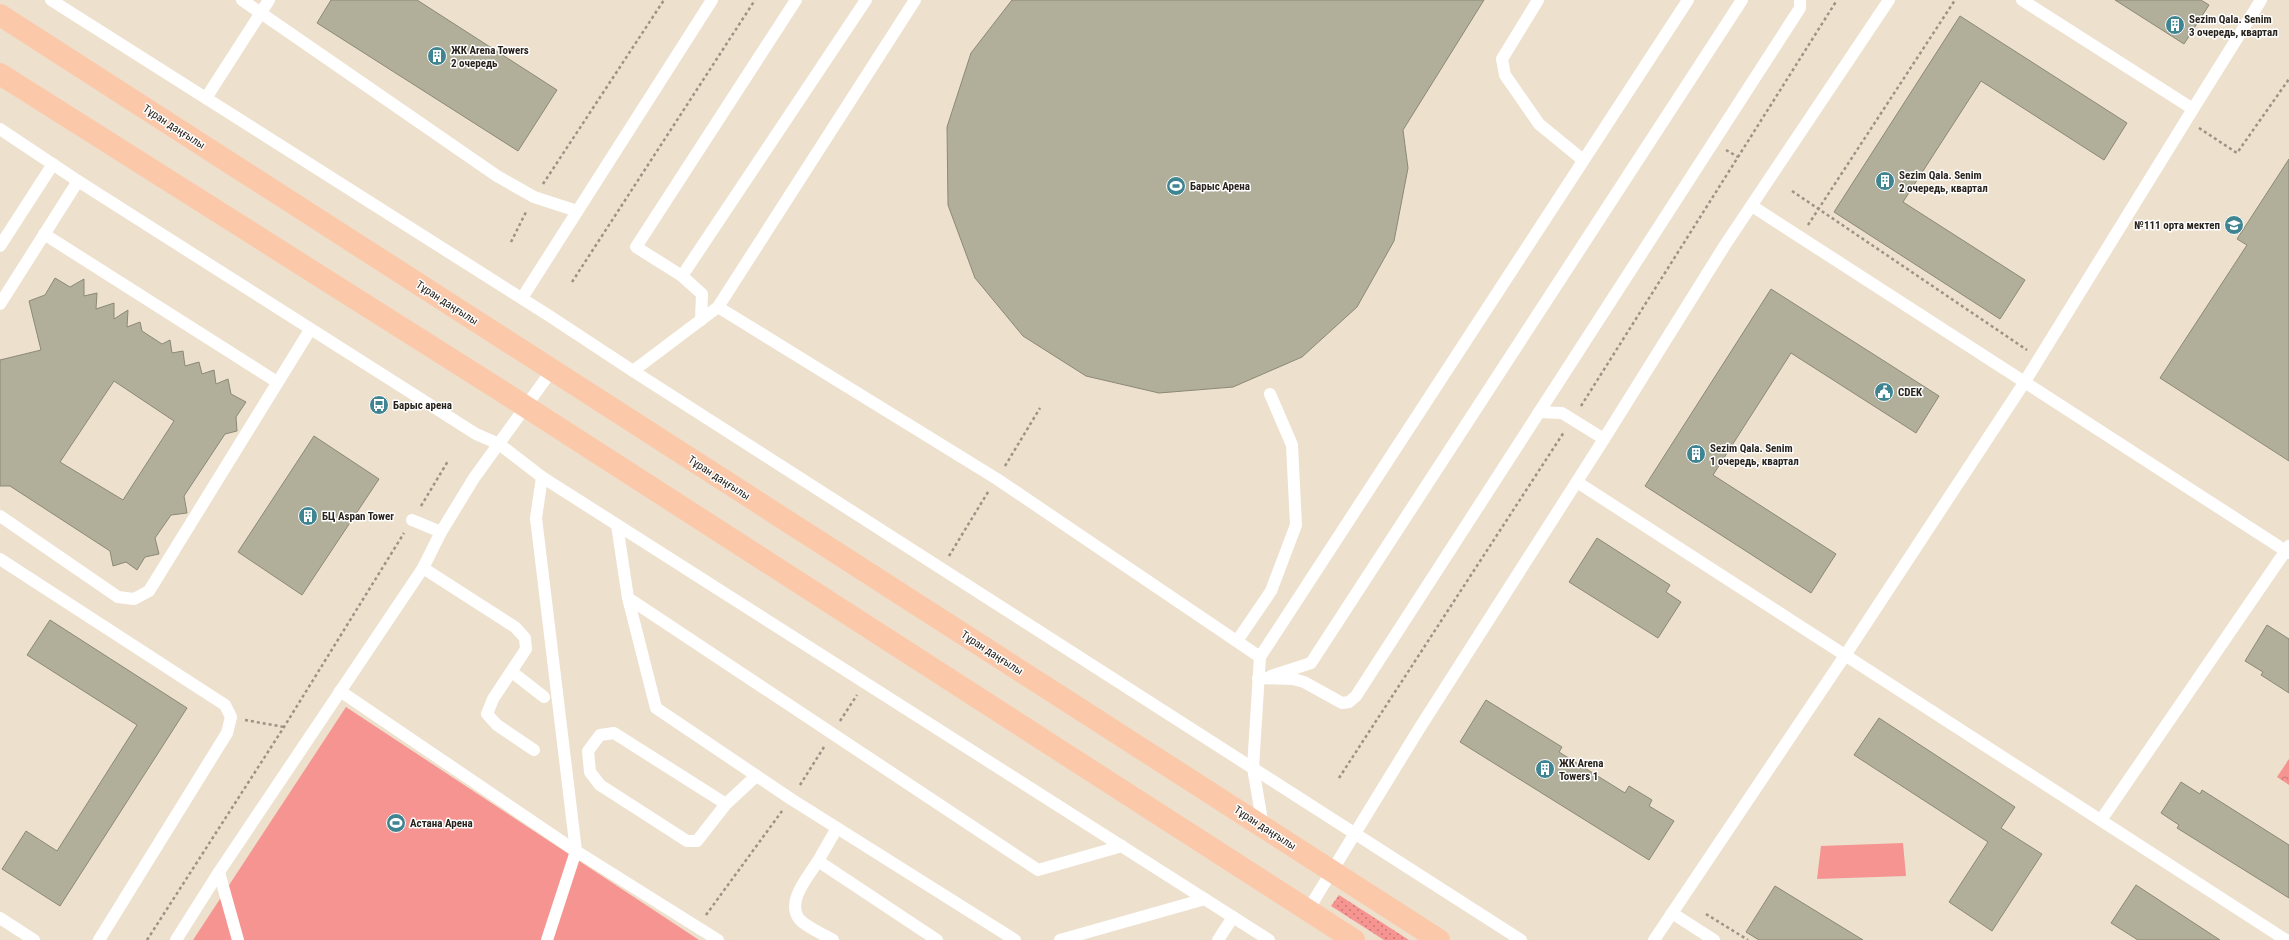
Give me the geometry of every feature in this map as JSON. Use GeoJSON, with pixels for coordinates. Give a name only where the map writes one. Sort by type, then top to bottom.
{"type":"FeatureCollection","features":[{"type":"Feature","properties":{"kind":"main road","name":"Тұран даңғылы"},"geometry":{"type":"LineString","coordinates":[[0,15],[1439,940]]}},
{"type":"Feature","properties":{"kind":"main road"},"geometry":{"type":"LineString","coordinates":[[0,74],[527,407],[1354,940]]}},
{"type":"Feature","properties":{"kind":"lane"},"geometry":{"type":"LineString","coordinates":[[51,0],[522,298],[633,372],[1521,940]]}},
{"type":"Feature","properties":{"kind":"lane"},"geometry":{"type":"LineString","coordinates":[[242,0],[497,176],[534,197],[577,211]]}},
{"type":"Feature","properties":{"kind":"lane"},"geometry":{"type":"LineString","coordinates":[[206,98],[269,0]]}},
{"type":"Feature","properties":{"kind":"lane"},"geometry":{"type":"LineString","coordinates":[[522,298],[712,0]]}},
{"type":"Feature","properties":{"kind":"lane"},"geometry":{"type":"LineString","coordinates":[[701,320],[702,294],[682,276],[636,247],[796,0]]}},
{"type":"Feature","properties":{"kind":"lane"},"geometry":{"type":"LineString","coordinates":[[682,276],[866,0]]}},
{"type":"Feature","properties":{"kind":"lane"},"geometry":{"type":"LineString","coordinates":[[633,372],[718,307],[915,0]]}},
{"type":"Feature","properties":{"kind":"lane"},"geometry":{"type":"LineString","coordinates":[[1538,0],[1502,59],[1505,75],[1539,124],[1583,160]]}},
{"type":"Feature","properties":{"kind":"lane"},"geometry":{"type":"LineString","coordinates":[[1263,826],[1252,768],[1262,678],[1260,656],[1688,0]]}},
{"type":"Feature","properties":{"kind":"lane"},"geometry":{"type":"LineString","coordinates":[[1262,678],[1312,663],[1742,0]]}},
{"type":"Feature","properties":{"kind":"lane"},"geometry":{"type":"LineString","coordinates":[[1262,678],[1293,679],[1304,682],[1342,702],[1349,702],[1356,696],[1800,8],[1800,0]]}},
{"type":"Feature","properties":{"kind":"lane"},"geometry":{"type":"LineString","coordinates":[[1308,910],[1419,729],[1577,482],[1720,252],[1889,0]]}},
{"type":"Feature","properties":{"kind":"lane"},"geometry":{"type":"LineString","coordinates":[[2022,0],[2189,114]]}},
{"type":"Feature","properties":{"kind":"lane"},"geometry":{"type":"LineString","coordinates":[[1654,940],[1846,654],[2024,383],[2189,114],[2261,0]]}},
{"type":"Feature","properties":{"kind":"lane"},"geometry":{"type":"LineString","coordinates":[[0,129],[310,330],[476,434],[499,444],[542,477],[1269,940]]}},
{"type":"Feature","properties":{"kind":"lane"},"geometry":{"type":"LineString","coordinates":[[0,246],[53,164]]}},
{"type":"Feature","properties":{"kind":"lane"},"geometry":{"type":"LineString","coordinates":[[0,304],[78,181]]}},
{"type":"Feature","properties":{"kind":"lane"},"geometry":{"type":"LineString","coordinates":[[1752,206],[2024,383],[2288,550],[2101,820]]}},
{"type":"Feature","properties":{"kind":"lane"},"geometry":{"type":"LineString","coordinates":[[44,234],[277,382]]}},
{"type":"Feature","properties":{"kind":"lane"},"geometry":{"type":"LineString","coordinates":[[718,307],[997,479],[1260,656]]}},
{"type":"Feature","properties":{"kind":"lane"},"geometry":{"type":"LineString","coordinates":[[0,516],[118,597],[134,599],[149,591],[310,330]]}},
{"type":"Feature","properties":{"kind":"lane"},"geometry":{"type":"LineString","coordinates":[[176,940],[219,872],[424,568],[441,532],[474,478],[527,407],[552,370]]}},
{"type":"Feature","properties":{"kind":"lane"},"geometry":{"type":"LineString","coordinates":[[1237,641],[1271,591],[1296,524],[1292,445],[1270,394]]}},
{"type":"Feature","properties":{"kind":"lane"},"geometry":{"type":"LineString","coordinates":[[1539,412],[1556,412],[1573,419],[1604,439]]}},
{"type":"Feature","properties":{"kind":"lane"},"geometry":{"type":"LineString","coordinates":[[542,477],[536,518],[576,851],[547,940]]}},
{"type":"Feature","properties":{"kind":"lane"},"geometry":{"type":"LineString","coordinates":[[1577,482],[1846,654],[2286,940]]}},
{"type":"Feature","properties":{"kind":"lane"},"geometry":{"type":"LineString","coordinates":[[412,520],[441,532]]}},
{"type":"Feature","properties":{"kind":"lane"},"geometry":{"type":"LineString","coordinates":[[617,525],[628,598],[656,708],[791,799],[1015,940]]}},
{"type":"Feature","properties":{"kind":"lane"},"geometry":{"type":"LineString","coordinates":[[0,559],[225,705],[231,717],[227,732],[99,940]]}},
{"type":"Feature","properties":{"kind":"lane"},"geometry":{"type":"LineString","coordinates":[[424,568],[515,627],[525,638],[526,650],[493,699],[486,714],[497,725],[534,750]]}},
{"type":"Feature","properties":{"kind":"lane"},"geometry":{"type":"LineString","coordinates":[[628,598],[1038,870],[1122,846]]}},
{"type":"Feature","properties":{"kind":"lane"},"geometry":{"type":"LineString","coordinates":[[512,672],[544,697]]}},
{"type":"Feature","properties":{"kind":"lane"},"geometry":{"type":"LineString","coordinates":[[340,691],[576,851],[718,940]]}},
{"type":"Feature","properties":{"kind":"lane"},"geometry":{"type":"LineString","coordinates":[[726,804],[614,733],[600,735],[588,750],[590,772],[600,785],[687,841],[697,841],[726,804],[756,776]]}},
{"type":"Feature","properties":{"kind":"lane"},"geometry":{"type":"LineString","coordinates":[[833,940],[801,920],[795,910],[795,899],[837,828]]}},
{"type":"Feature","properties":{"kind":"lane"},"geometry":{"type":"LineString","coordinates":[[818,861],[937,940]]}},
{"type":"Feature","properties":{"kind":"lane"},"geometry":{"type":"LineString","coordinates":[[219,872],[238,940]]}},
{"type":"Feature","properties":{"kind":"lane"},"geometry":{"type":"LineString","coordinates":[[1060,940],[1205,900]]}},
{"type":"Feature","properties":{"kind":"lane"},"geometry":{"type":"LineString","coordinates":[[1672,913],[1714,940]]}},
{"type":"Feature","properties":{"kind":"lane"},"geometry":{"type":"LineString","coordinates":[[1218,940],[1233,917]]}},
{"type":"Feature","properties":{"kind":"lane"},"geometry":{"type":"LineString","coordinates":[[0,918],[34,940]]}},
{"type":"Feature","properties":{"kind":"path"},"geometry":{"type":"LineString","coordinates":[[511,242],[534,197],[664,0]]}},
{"type":"Feature","properties":{"kind":"path"},"geometry":{"type":"LineString","coordinates":[[572,282],[755,0]]}},
{"type":"Feature","properties":{"kind":"path"},"geometry":{"type":"LineString","coordinates":[[1338,778],[1573,419],[1837,0]]}},
{"type":"Feature","properties":{"kind":"path"},"geometry":{"type":"LineString","coordinates":[[1800,238],[1955,0]]}},
{"type":"Feature","properties":{"kind":"path"},"geometry":{"type":"LineString","coordinates":[[2189,114],[2237,153],[2289,79]]}},
{"type":"Feature","properties":{"kind":"path"},"geometry":{"type":"LineString","coordinates":[[1792,191],[2039,358]]}},
{"type":"Feature","properties":{"kind":"path"},"geometry":{"type":"LineString","coordinates":[[147,940],[284,727],[448,461]]}},
{"type":"Feature","properties":{"kind":"path"},"geometry":{"type":"LineString","coordinates":[[698,927],[791,799],[865,682]]}},
{"type":"Feature","properties":{"kind":"path"},"geometry":{"type":"LineString","coordinates":[[231,717],[284,727]]}},
{"type":"Feature","properties":{"kind":"path"},"geometry":{"type":"LineString","coordinates":[[1682,899],[1748,940]]}},
{"type":"Feature","properties":{"kind":"green space","name":"Астана Арена"},"geometry":{"type":"Polygon","coordinates":[[[346,707],[699,940],[193,940],[346,707]]]}},
{"type":"Feature","properties":{"kind":"green space"},"geometry":{"type":"Polygon","coordinates":[[[2289,759],[2289,785],[2277,777],[2289,759]]]}},
{"type":"Feature","properties":{"kind":"green space"},"geometry":{"type":"Polygon","coordinates":[[[1903,843],[1906,876],[1817,879],[1821,846],[1903,843]]]}},
{"type":"Feature","properties":{"kind":"green space"},"geometry":{"type":"Polygon","coordinates":[[[1339,895],[1409,940],[1384,940],[1331,906],[1339,895]]]}},
{"type":"Feature","properties":{"kind":"building","name":"ЖК Arena Towers 2 очередь"},"geometry":{"type":"Polygon","coordinates":[[[331,0],[417,0],[557,90],[518,151],[317,23],[331,0]]]}},
{"type":"Feature","properties":{"kind":"building","name":"Барыс Арена"},"geometry":{"type":"Polygon","coordinates":[[[1012,0],[1484,0],[1403,130],[1408,168],[1394,241],[1357,307],[1302,357],[1233,387],[1159,393],[1086,376],[1023,336],[975,278],[948,205],[947,127],[971,53],[1012,0]]]}},
{"type":"Feature","properties":{"kind":"building","name":"Sezim Qala. Senim 3 очередь, квартал"},"geometry":{"type":"Polygon","coordinates":[[[2115,0],[2201,0],[2209,5],[2184,44],[2115,0]]]}},
{"type":"Feature","properties":{"kind":"building","name":"Sezim Qala. Senim 2 очередь, квартал"},"geometry":{"type":"Polygon","coordinates":[[[1960,16],[2127,123],[2104,160],[1981,81],[1903,202],[2025,280],[2000,319],[1834,212],[1960,16]]]}},
{"type":"Feature","properties":{"kind":"building"},"geometry":{"type":"Polygon","coordinates":[[[2289,159],[2289,461],[2160,378],[2247,245],[2237,239],[2289,159]]]}},
{"type":"Feature","properties":{"kind":"building"},"geometry":{"type":"Polygon","coordinates":[[[55,278],[70,287],[84,279],[84,296],[97,293],[96,309],[114,303],[114,319],[128,310],[127,327],[140,322],[142,331],[162,344],[170,340],[172,353],[183,351],[185,366],[199,362],[202,374],[214,370],[216,384],[228,379],[231,394],[246,402],[236,417],[237,431],[225,434],[184,496],[187,513],[171,515],[155,538],[159,554],[145,557],[137,570],[126,562],[113,566],[110,551],[10,486],[0,486],[0,360],[41,350],[29,301],[45,295],[55,278]],[[114,381],[60,462],[123,500],[174,421],[114,381]]]}},
{"type":"Feature","properties":{"kind":"building","name":"Sezim Qala. Senim 1 очередь, квартал"},"geometry":{"type":"Polygon","coordinates":[[[1771,289],[1939,396],[1916,433],[1791,353],[1713,475],[1836,554],[1811,593],[1645,486],[1771,289]]]}},
{"type":"Feature","properties":{"kind":"building","name":"БЦ Aspan Tower"},"geometry":{"type":"Polygon","coordinates":[[[314,436],[379,479],[302,595],[238,552],[314,436]]]}},
{"type":"Feature","properties":{"kind":"building"},"geometry":{"type":"Polygon","coordinates":[[[1597,538],[1670,585],[1666,592],[1681,602],[1658,638],[1569,582],[1597,538]]]}},
{"type":"Feature","properties":{"kind":"building"},"geometry":{"type":"Polygon","coordinates":[[[50,620],[187,708],[60,906],[2,869],[26,831],[57,851],[137,725],[27,655],[50,620]]]}},
{"type":"Feature","properties":{"kind":"building"},"geometry":{"type":"Polygon","coordinates":[[[2267,625],[2289,639],[2289,693],[2261,675],[2263,672],[2245,661],[2267,625]]]}},
{"type":"Feature","properties":{"kind":"building","name":"ЖК Arena Towers 1"},"geometry":{"type":"Polygon","coordinates":[[[1486,700],[1562,747],[1559,752],[1625,793],[1629,786],[1652,800],[1649,806],[1674,821],[1649,860],[1460,742],[1486,700]]]}},
{"type":"Feature","properties":{"kind":"building"},"geometry":{"type":"Polygon","coordinates":[[[1879,718],[2015,807],[2001,828],[2042,854],[1992,931],[1949,902],[1988,842],[1854,755],[1879,718]]]}},
{"type":"Feature","properties":{"kind":"building"},"geometry":{"type":"Polygon","coordinates":[[[2181,782],[2200,794],[2202,790],[2289,845],[2289,898],[2177,828],[2179,825],[2161,813],[2181,782]]]}},
{"type":"Feature","properties":{"kind":"building"},"geometry":{"type":"Polygon","coordinates":[[[2136,885],[2220,940],[2138,940],[2111,923],[2136,885]]]}},
{"type":"Feature","properties":{"kind":"building"},"geometry":{"type":"Polygon","coordinates":[[[1775,886],[1863,940],[1759,940],[1746,932],[1775,886]]]}},
{"type":"Feature","properties":{"kind":"place","name":"Sezim Qala. Senim 3 очередь, квартал"},"geometry":{"type":"Point","coordinates":[2175,25]}},
{"type":"Feature","properties":{"kind":"place","name":"ЖК Arena Towers 2 очередь"},"geometry":{"type":"Point","coordinates":[437,56]}},
{"type":"Feature","properties":{"kind":"place","name":"Sezim Qala. Senim 2 очередь, квартал"},"geometry":{"type":"Point","coordinates":[1885,181]}},
{"type":"Feature","properties":{"kind":"place","name":"Барыс Арена"},"geometry":{"type":"Point","coordinates":[1176,186]}},
{"type":"Feature","properties":{"kind":"place","name":"№111 орта мектеп"},"geometry":{"type":"Point","coordinates":[2234,225]}},
{"type":"Feature","properties":{"kind":"place","name":"CDEK"},"geometry":{"type":"Point","coordinates":[1884,392]}},
{"type":"Feature","properties":{"kind":"place","name":"Барыс арена"},"geometry":{"type":"Point","coordinates":[379,405]}},
{"type":"Feature","properties":{"kind":"place","name":"Sezim Qala. Senim 1 очередь, квартал"},"geometry":{"type":"Point","coordinates":[1696,454]}},
{"type":"Feature","properties":{"kind":"place","name":"БЦ Aspan Tower"},"geometry":{"type":"Point","coordinates":[308,516]}},
{"type":"Feature","properties":{"kind":"place","name":"ЖК Arena Towers 1"},"geometry":{"type":"Point","coordinates":[1545,769]}},
{"type":"Feature","properties":{"kind":"place","name":"Астана Арена"},"geometry":{"type":"Point","coordinates":[396,823]}}]}
